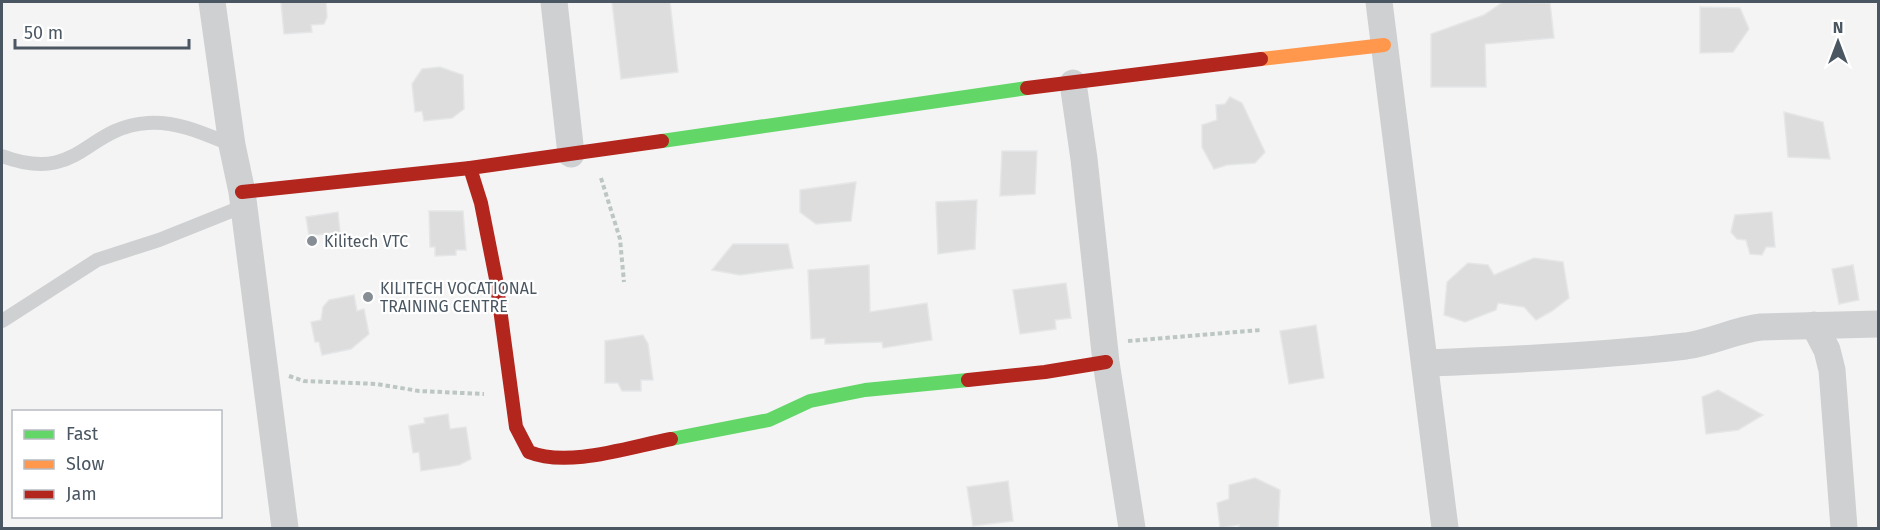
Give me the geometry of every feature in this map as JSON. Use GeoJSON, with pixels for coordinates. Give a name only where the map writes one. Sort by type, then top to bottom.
{"type":"FeatureCollection","features":[{"type":"Feature","properties":{"kind":"street"},"geometry":{"type":"LineString","coordinates":[[212,2],[232,146],[243,199],[285,528]]}},
{"type":"Feature","properties":{"kind":"street"},"geometry":{"type":"LineString","coordinates":[[554,2],[580,152]]}},
{"type":"Feature","properties":{"kind":"street"},"geometry":{"type":"LineString","coordinates":[[1379,2],[1445,528]]}},
{"type":"Feature","properties":{"kind":"street"},"geometry":{"type":"LineString","coordinates":[[243,199],[1073,83],[1384,45]]}},
{"type":"Feature","properties":{"kind":"street"},"geometry":{"type":"LineString","coordinates":[[1073,83],[1084,159],[1105,352],[1132,528]]}},
{"type":"Feature","properties":{"kind":"street"},"geometry":{"type":"LineString","coordinates":[[470,168],[491,250],[516,427],[529,452],[544,458],[562,459],[750,425],[769,420],[810,401],[865,390],[1034,373],[1105,352]]}},
{"type":"Feature","properties":{"kind":"street"},"geometry":{"type":"LineString","coordinates":[[1425,363],[1559,358],[1687,345],[1716,341],[1743,329],[1878,324]]}},
{"type":"Feature","properties":{"kind":"street"},"geometry":{"type":"LineString","coordinates":[[1814,325],[1827,350],[1832,370],[1844,528]]}},
{"type":"Feature","properties":{"kind":"lane"},"geometry":{"type":"LineString","coordinates":[[2,156],[45,166],[68,160],[96,140],[147,123],[190,128],[232,146]]}},
{"type":"Feature","properties":{"kind":"lane"},"geometry":{"type":"LineString","coordinates":[[2,321],[97,260],[159,240],[243,199]]}},
{"type":"Feature","properties":{"kind":"path"},"geometry":{"type":"LineString","coordinates":[[580,152],[620,239],[624,282]]}},
{"type":"Feature","properties":{"kind":"path"},"geometry":{"type":"LineString","coordinates":[[1105,352],[1261,330]]}},
{"type":"Feature","properties":{"kind":"path"},"geometry":{"type":"LineString","coordinates":[[264,368],[304,381],[377,384],[419,391],[511,395]]}},
{"type":"Feature","properties":{"kind":"building"},"geometry":{"type":"Polygon","coordinates":[[[281,2],[326,2],[327,17],[324,24],[311,25],[312,32],[284,34],[281,2]]]}},
{"type":"Feature","properties":{"kind":"building"},"geometry":{"type":"Polygon","coordinates":[[[612,2],[670,2],[678,72],[621,79],[612,2]]]}},
{"type":"Feature","properties":{"kind":"building"},"geometry":{"type":"Polygon","coordinates":[[[1503,2],[1550,3],[1554,38],[1485,44],[1486,87],[1431,87],[1431,34],[1484,15],[1503,2]]]}},
{"type":"Feature","properties":{"kind":"building"},"geometry":{"type":"Polygon","coordinates":[[[1700,7],[1740,8],[1749,29],[1733,52],[1700,53],[1700,7]]]}},
{"type":"Feature","properties":{"kind":"building"},"geometry":{"type":"Polygon","coordinates":[[[440,67],[463,75],[464,109],[452,118],[424,121],[422,111],[415,112],[412,84],[422,69],[440,67]]]}},
{"type":"Feature","properties":{"kind":"building"},"geometry":{"type":"Polygon","coordinates":[[[1230,97],[1242,103],[1265,152],[1255,163],[1227,165],[1214,169],[1202,147],[1202,125],[1217,120],[1216,105],[1225,104],[1230,97]]]}},
{"type":"Feature","properties":{"kind":"building"},"geometry":{"type":"Polygon","coordinates":[[[1784,112],[1823,122],[1830,159],[1788,157],[1784,112]]]}},
{"type":"Feature","properties":{"kind":"building"},"geometry":{"type":"Polygon","coordinates":[[[1002,151],[1037,151],[1035,194],[1000,196],[1002,151]]]}},
{"type":"Feature","properties":{"kind":"building"},"geometry":{"type":"Polygon","coordinates":[[[856,182],[851,221],[816,224],[800,212],[800,190],[856,182]]]}},
{"type":"Feature","properties":{"kind":"building"},"geometry":{"type":"Polygon","coordinates":[[[977,200],[975,249],[938,254],[936,202],[977,200]]]}},
{"type":"Feature","properties":{"kind":"building"},"geometry":{"type":"Polygon","coordinates":[[[429,211],[463,211],[466,250],[456,250],[456,255],[435,256],[435,247],[430,247],[429,211]]]}},
{"type":"Feature","properties":{"kind":"building"},"geometry":{"type":"Polygon","coordinates":[[[338,212],[340,232],[309,236],[306,217],[338,212]]]}},
{"type":"Feature","properties":{"kind":"building"},"geometry":{"type":"Polygon","coordinates":[[[1772,212],[1775,247],[1766,247],[1762,255],[1750,254],[1746,240],[1737,239],[1731,232],[1735,215],[1772,212]]]}},
{"type":"Feature","properties":{"kind":"building"},"geometry":{"type":"Polygon","coordinates":[[[733,244],[788,244],[793,268],[740,275],[712,270],[733,244]]]}},
{"type":"Feature","properties":{"kind":"building"},"geometry":{"type":"Polygon","coordinates":[[[1534,258],[1563,262],[1569,298],[1552,311],[1536,320],[1524,307],[1498,303],[1496,310],[1465,322],[1444,315],[1447,282],[1468,263],[1488,265],[1494,275],[1534,258]]]}},
{"type":"Feature","properties":{"kind":"building"},"geometry":{"type":"Polygon","coordinates":[[[869,265],[870,312],[927,303],[932,340],[883,348],[882,342],[825,344],[825,338],[811,339],[808,270],[869,265]]]}},
{"type":"Feature","properties":{"kind":"building"},"geometry":{"type":"Polygon","coordinates":[[[1853,265],[1859,300],[1839,304],[1832,269],[1853,265]]]}},
{"type":"Feature","properties":{"kind":"building"},"geometry":{"type":"Polygon","coordinates":[[[1066,283],[1071,318],[1055,320],[1056,329],[1020,334],[1013,290],[1066,283]]]}},
{"type":"Feature","properties":{"kind":"building"},"geometry":{"type":"Polygon","coordinates":[[[354,295],[357,311],[364,309],[369,334],[351,349],[322,355],[319,342],[315,342],[311,322],[321,320],[323,307],[329,300],[354,295]]]}},
{"type":"Feature","properties":{"kind":"building"},"geometry":{"type":"Polygon","coordinates":[[[1316,325],[1324,378],[1289,384],[1280,331],[1316,325]]]}},
{"type":"Feature","properties":{"kind":"building"},"geometry":{"type":"Polygon","coordinates":[[[643,335],[648,344],[653,380],[641,380],[641,391],[622,391],[618,383],[605,383],[605,341],[643,335]]]}},
{"type":"Feature","properties":{"kind":"building"},"geometry":{"type":"Polygon","coordinates":[[[1718,390],[1763,415],[1738,430],[1706,434],[1702,397],[1718,390]]]}},
{"type":"Feature","properties":{"kind":"building"},"geometry":{"type":"Polygon","coordinates":[[[448,414],[450,429],[466,427],[471,459],[459,465],[421,471],[419,452],[413,453],[409,426],[425,423],[424,418],[448,414]]]}},
{"type":"Feature","properties":{"kind":"building"},"geometry":{"type":"Polygon","coordinates":[[[1255,478],[1280,490],[1278,528],[1239,528],[1239,525],[1220,528],[1217,503],[1229,499],[1229,485],[1255,478]]]}},
{"type":"Feature","properties":{"kind":"building"},"geometry":{"type":"Polygon","coordinates":[[[1008,481],[1013,521],[973,526],[967,487],[1008,481]]]}},
{"type":"Feature","properties":{"kind":"traffic: fast"},"geometry":{"type":"LineString","coordinates":[[662,141],[1027,88]]}},
{"type":"Feature","properties":{"kind":"traffic: fast"},"geometry":{"type":"LineString","coordinates":[[671,439],[769,420],[810,401],[865,390],[968,380]]}},
{"type":"Feature","properties":{"kind":"traffic: slow"},"geometry":{"type":"LineString","coordinates":[[1261,59],[1384,45]]}},
{"type":"Feature","properties":{"kind":"traffic: jam"},"geometry":{"type":"LineString","coordinates":[[1027,88],[1261,59]]}},
{"type":"Feature","properties":{"kind":"traffic: jam"},"geometry":{"type":"LineString","coordinates":[[242,192],[470,168],[662,141]]}},
{"type":"Feature","properties":{"kind":"traffic: jam"},"geometry":{"type":"LineString","coordinates":[[470,168],[481,203],[496,279],[516,427],[529,452],[562,458],[580,457],[671,439]]}},
{"type":"Feature","properties":{"kind":"traffic: jam"},"geometry":{"type":"LineString","coordinates":[[968,380],[1045,372],[1106,362]]}},
{"type":"Feature","properties":{"kind":"place","name":"Kilitech VTC"},"geometry":{"type":"Point","coordinates":[312,241]}},
{"type":"Feature","properties":{"kind":"place","name":"KILITECH VOCATIONAL TRAINING CENTRE"},"geometry":{"type":"Point","coordinates":[368,297]}}]}
